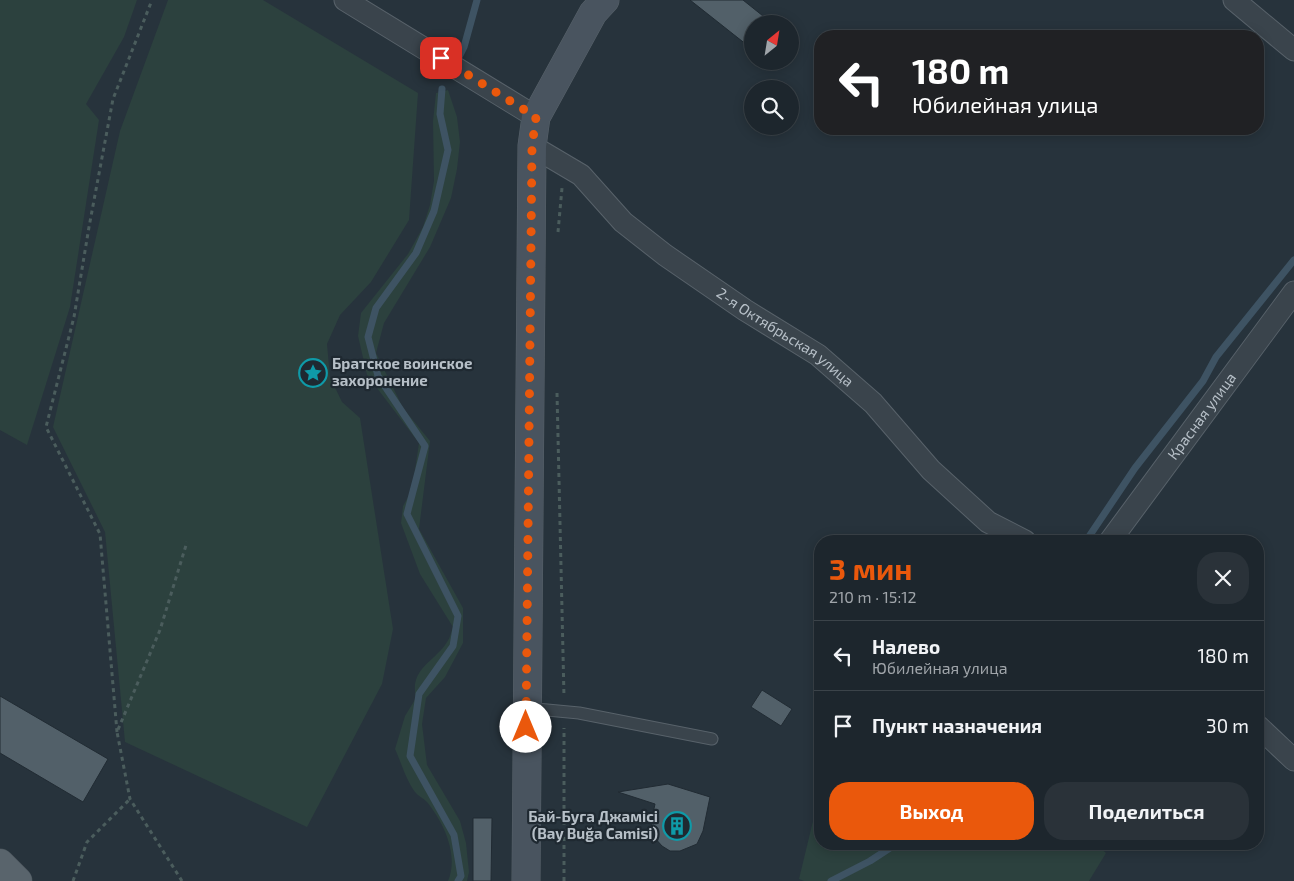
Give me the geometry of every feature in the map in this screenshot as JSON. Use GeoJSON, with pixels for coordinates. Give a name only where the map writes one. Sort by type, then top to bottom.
{"type":"FeatureCollection","features":[{"type":"Feature","properties":{"kind":"main road"},"geometry":{"type":"LineString","coordinates":[[0,863],[18,881]]}},
{"type":"Feature","properties":{"kind":"street"},"geometry":{"type":"LineString","coordinates":[[345,0],[536,117]]}},
{"type":"Feature","properties":{"kind":"street"},"geometry":{"type":"LineString","coordinates":[[526,881],[532,146],[536,117],[593,13],[605,0]]}},
{"type":"Feature","properties":{"kind":"street"},"geometry":{"type":"LineString","coordinates":[[1234,0],[1294,50]]}},
{"type":"Feature","properties":{"kind":"street","name":"2-я Октябрьская улица"},"geometry":{"type":"LineString","coordinates":[[532,146],[581,175],[624,222],[665,255],[745,310],[818,355],[873,403],[931,470],[988,522],[1013,535]]}},
{"type":"Feature","properties":{"kind":"street","name":"Красная улица"},"geometry":{"type":"LineString","coordinates":[[1114,535],[1294,292]]}},
{"type":"Feature","properties":{"kind":"street"},"geometry":{"type":"LineString","coordinates":[[1264,732],[1294,760]]}},
{"type":"Feature","properties":{"kind":"lane"},"geometry":{"type":"LineString","coordinates":[[526,708],[564,712],[712,739]]}},
{"type":"Feature","properties":{"kind":"path"},"geometry":{"type":"LineString","coordinates":[[152,0],[114,99],[74,317],[46,427],[100,534],[117,732],[130,799],[182,881]]}},
{"type":"Feature","properties":{"kind":"path"},"geometry":{"type":"LineString","coordinates":[[558,234],[565,165]]}},
{"type":"Feature","properties":{"kind":"path"},"geometry":{"type":"LineString","coordinates":[[557,383],[564,712],[564,881]]}},
{"type":"Feature","properties":{"kind":"path"},"geometry":{"type":"LineString","coordinates":[[117,732],[160,630],[187,542]]}},
{"type":"Feature","properties":{"kind":"path"},"geometry":{"type":"LineString","coordinates":[[73,881],[87,842],[130,799]]}},
{"type":"Feature","properties":{"kind":"green space"},"geometry":{"type":"Polygon","coordinates":[[[0,0],[137,0],[124,37],[86,104],[99,120],[70,307],[27,445],[0,430],[0,0]]]}},
{"type":"Feature","properties":{"kind":"green space"},"geometry":{"type":"Polygon","coordinates":[[[168,0],[263,0],[418,93],[409,220],[371,282],[340,315],[327,344],[330,377],[342,402],[360,418],[393,629],[382,684],[307,827],[125,742],[105,532],[53,427],[120,131],[168,0]]]}},
{"type":"Feature","properties":{"kind":"green space"},"geometry":{"type":"Polygon","coordinates":[[[448,90],[457,117],[460,142],[451,198],[430,247],[384,323],[376,353],[403,408],[430,441],[419,529],[463,608],[463,643],[445,677],[426,698],[422,724],[427,765],[460,821],[466,843],[469,872],[467,881],[448,881],[452,861],[451,850],[444,829],[427,802],[412,787],[395,749],[405,716],[416,698],[416,679],[424,666],[447,642],[453,627],[420,574],[401,523],[403,506],[412,490],[419,443],[367,375],[358,336],[361,313],[408,254],[423,227],[430,205],[434,181],[433,121],[436,93],[448,90]]]}},
{"type":"Feature","properties":{"kind":"green space"},"geometry":{"type":"Polygon","coordinates":[[[814,817],[814,850],[1103,850],[1106,853],[1089,881],[804,881],[799,879],[814,817]]]}},
{"type":"Feature","properties":{"kind":"building"},"geometry":{"type":"Polygon","coordinates":[[[690,0],[743,0],[762,15],[744,15],[744,43],[690,0]]]}},
{"type":"Feature","properties":{"kind":"building"},"geometry":{"type":"Polygon","coordinates":[[[762,690],[792,709],[781,726],[751,707],[762,690]]]}},
{"type":"Feature","properties":{"kind":"building"},"geometry":{"type":"Polygon","coordinates":[[[0,696],[108,759],[83,802],[0,753],[0,696]]]}},
{"type":"Feature","properties":{"kind":"building","name":"Бай-Буга Джамісі (Bay Buğa Camisi)"},"geometry":{"type":"Polygon","coordinates":[[[668,784],[710,797],[703,831],[697,844],[680,851],[670,851],[662,846],[654,837],[651,823],[655,804],[618,792],[668,784]]]}},
{"type":"Feature","properties":{"kind":"building"},"geometry":{"type":"Polygon","coordinates":[[[473,818],[492,818],[491,881],[473,881],[473,818]]]}},
{"type":"Feature","properties":{"kind":"waterway"},"geometry":{"type":"LineString","coordinates":[[457,61],[464,47],[477,0]]}},
{"type":"Feature","properties":{"kind":"waterway"},"geometry":{"type":"LineString","coordinates":[[442,89],[440,114],[448,150],[434,211],[416,253],[376,308],[368,337],[378,376],[425,446],[407,514],[458,616],[453,646],[419,694],[410,756],[454,835],[461,876],[458,881]]}},
{"type":"Feature","properties":{"kind":"waterway"},"geometry":{"type":"LineString","coordinates":[[1090,535],[1135,468],[1203,381],[1216,357],[1294,260]]}},
{"type":"Feature","properties":{"kind":"waterway"},"geometry":{"type":"LineString","coordinates":[[831,881],[887,850]]}},
{"type":"Feature","properties":{"kind":"place","name":"Братское воинское захоронение"},"geometry":{"type":"Point","coordinates":[313,373]}},
{"type":"Feature","properties":{"kind":"place","name":"Бай-Буга Джамісі (Bay Buğa Camisi)"},"geometry":{"type":"Point","coordinates":[677,826]}},
{"type":"Feature","properties":{"kind":"route"},"geometry":{"type":"LineString","coordinates":[[441,58],[536,117],[532,146],[526,727]]}}]}
